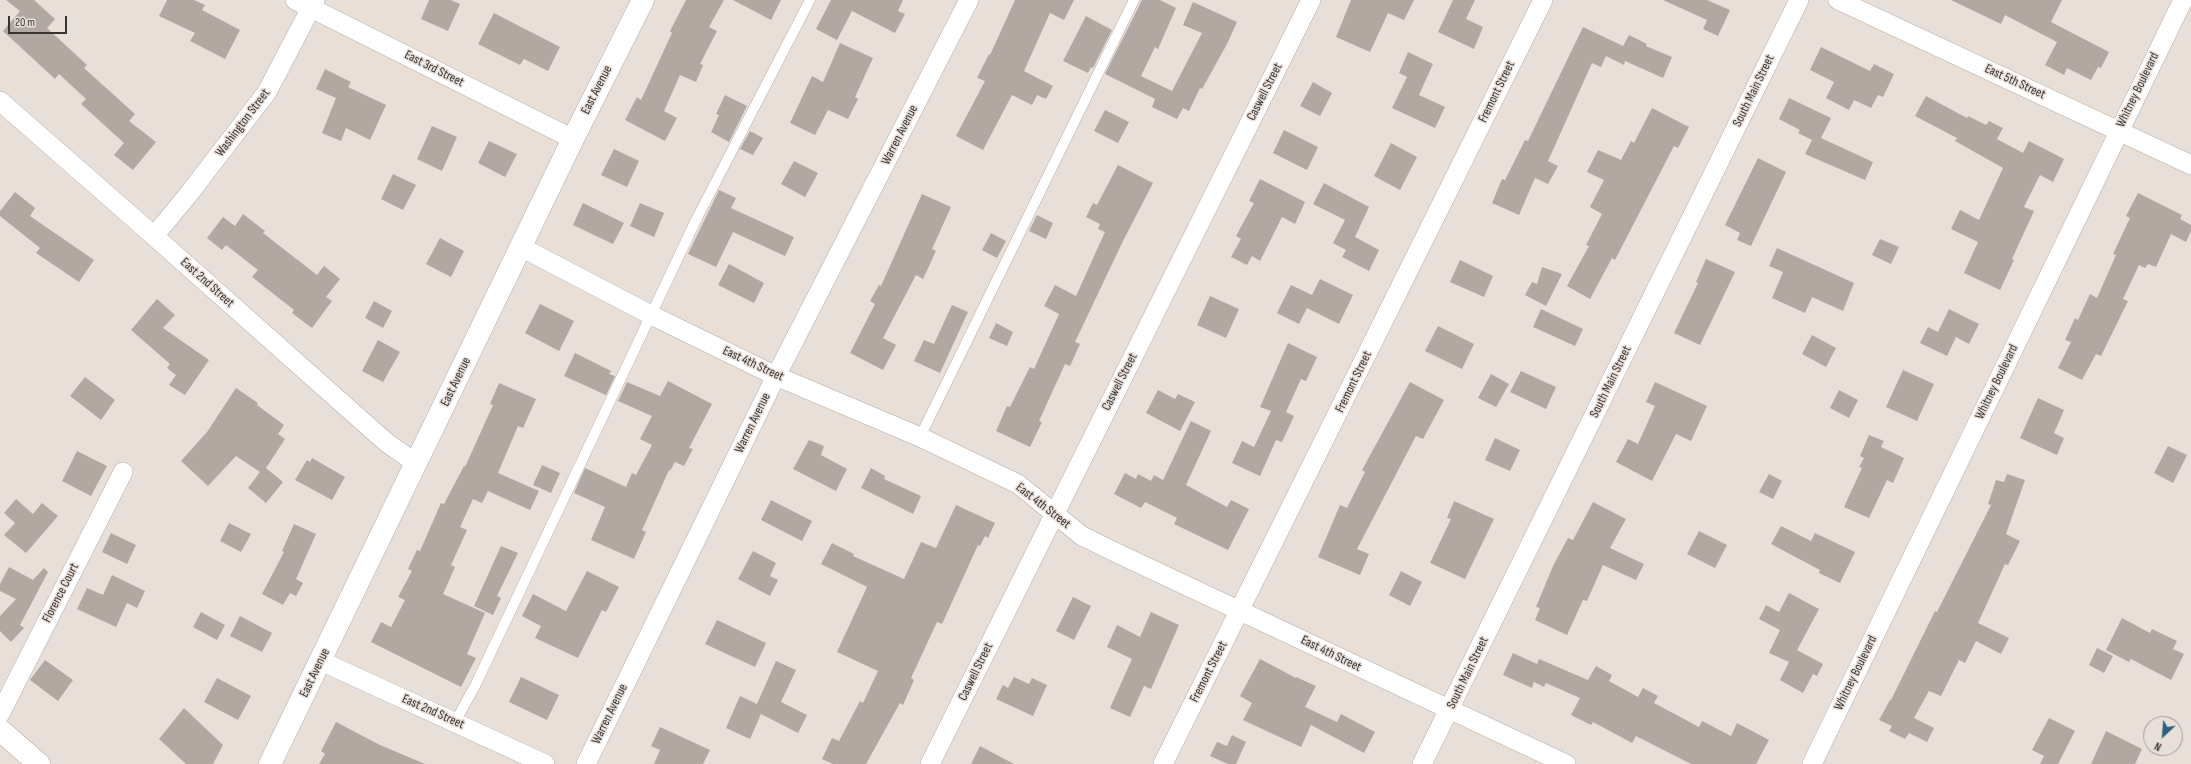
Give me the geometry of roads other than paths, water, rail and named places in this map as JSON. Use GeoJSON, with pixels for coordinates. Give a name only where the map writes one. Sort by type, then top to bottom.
{"type":"FeatureCollection","features":[{"type":"Feature","properties":{"kind":"street","name":"East Avenue"},"geometry":{"type":"LineString","coordinates":[[276,761],[321,662],[416,462],[522,247],[573,139],[643,0]]}},
{"type":"Feature","properties":{"kind":"street","name":"Warren Avenue"},"geometry":{"type":"LineString","coordinates":[[586,764],[776,376],[969,0]]}},
{"type":"Feature","properties":{"kind":"street","name":"Caswell Street"},"geometry":{"type":"LineString","coordinates":[[930,764],[1311,0]]}},
{"type":"Feature","properties":{"kind":"street","name":"Fremont Street"},"geometry":{"type":"LineString","coordinates":[[1163,764],[1543,0]]}},
{"type":"Feature","properties":{"kind":"street","name":"South Main Street"},"geometry":{"type":"LineString","coordinates":[[1422,764],[1450,710],[1799,0]]}},
{"type":"Feature","properties":{"kind":"street","name":"East 5th Street"},"geometry":{"type":"LineString","coordinates":[[1838,0],[2191,165]]}},
{"type":"Feature","properties":{"kind":"street","name":"Whitney Boulevard"},"geometry":{"type":"LineString","coordinates":[[1812,764],[2118,131],[2183,0]]}},
{"type":"Feature","properties":{"kind":"street","name":"East 3rd Street"},"geometry":{"type":"LineString","coordinates":[[307,3],[573,139]]}},
{"type":"Feature","properties":{"kind":"street","name":"Washington Street"},"geometry":{"type":"LineString","coordinates":[[154,236],[188,195],[267,92],[307,3]]}},
{"type":"Feature","properties":{"kind":"street","name":"East 2nd Street"},"geometry":{"type":"LineString","coordinates":[[0,101],[387,443],[416,462]]}},
{"type":"Feature","properties":{"kind":"street","name":"East 4th Street"},"geometry":{"type":"LineString","coordinates":[[522,247],[651,315],[776,376],[920,437],[1018,484],[1082,536],[1566,764]]}},
{"type":"Feature","properties":{"kind":"street","name":"Florence Court"},"geometry":{"type":"LineString","coordinates":[[0,714],[123,472]]}},
{"type":"Feature","properties":{"kind":"street","name":"East 2nd Street"},"geometry":{"type":"LineString","coordinates":[[321,662],[456,722],[545,764]]}},
{"type":"Feature","properties":{"kind":"street"},"geometry":{"type":"LineString","coordinates":[[0,730],[39,764]]}},
{"type":"Feature","properties":{"kind":"lane"},"geometry":{"type":"LineString","coordinates":[[456,722],[475,686],[696,220],[810,0]]}},
{"type":"Feature","properties":{"kind":"lane"},"geometry":{"type":"LineString","coordinates":[[920,437],[1134,0]]}}]}
